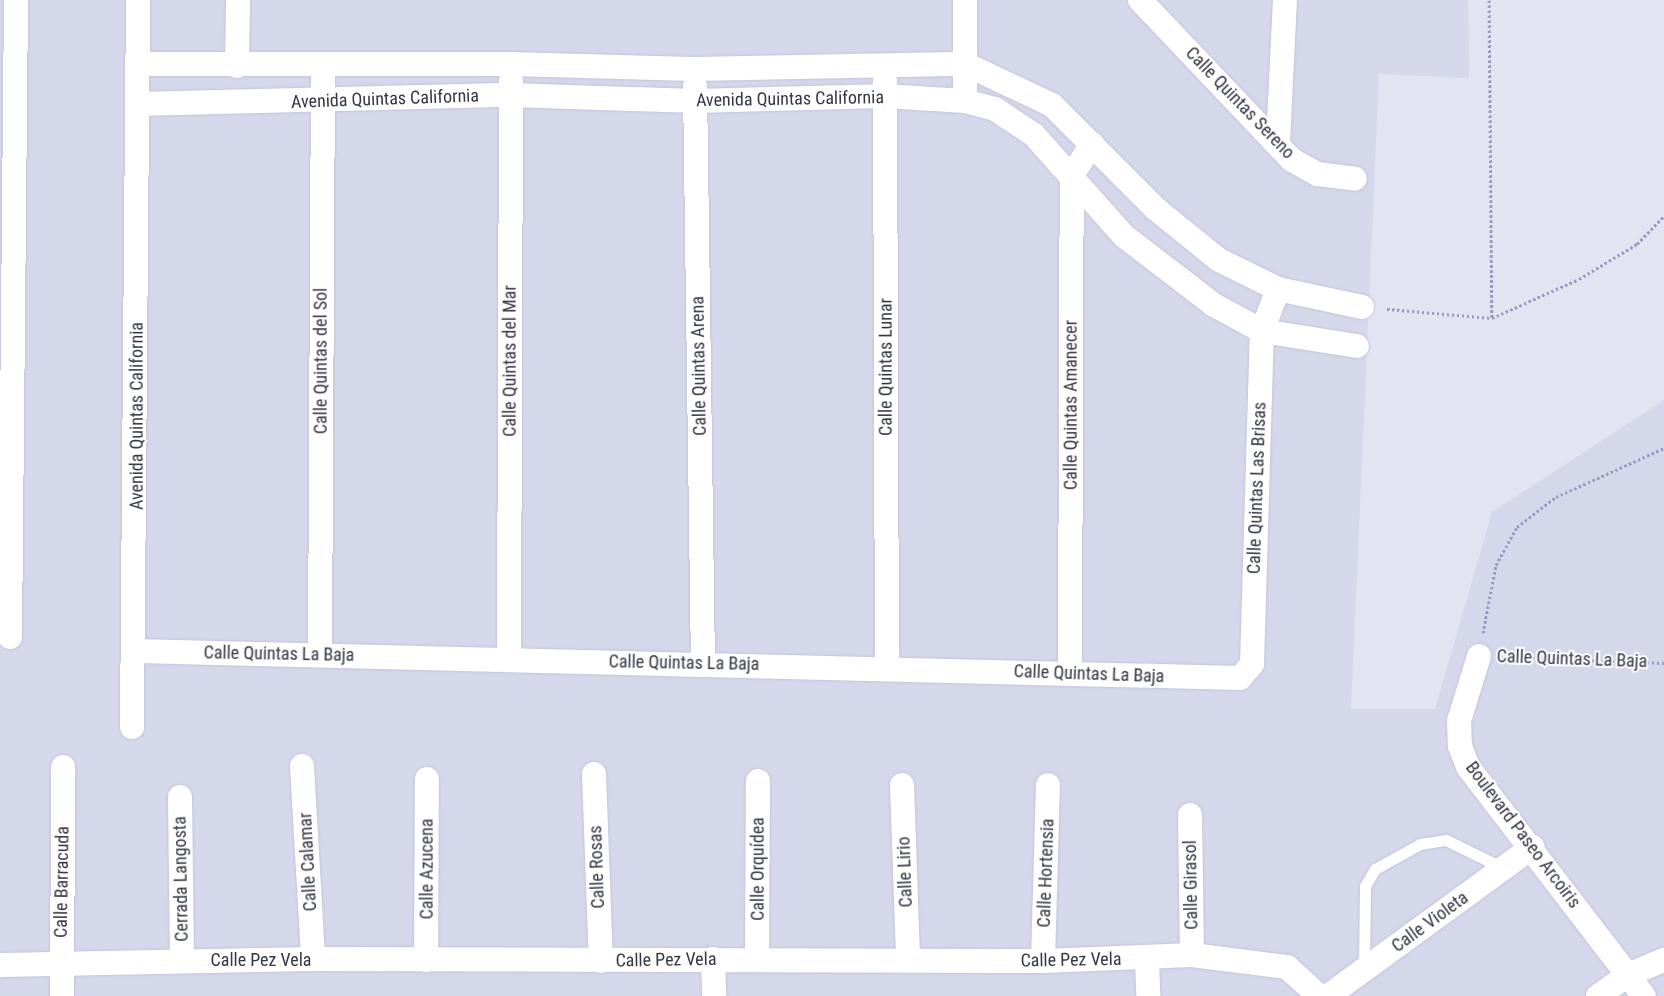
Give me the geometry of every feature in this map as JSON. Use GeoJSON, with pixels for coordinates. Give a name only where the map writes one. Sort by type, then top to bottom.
{"type":"FeatureCollection","features":[{"type":"Feature","properties":{"kind":"street"},"geometry":{"type":"LineString","coordinates":[[10,638],[16,0]]}},
{"type":"Feature","properties":{"kind":"street","name":"Avenida Quintas California"},"geometry":{"type":"LineString","coordinates":[[132,727],[135,651],[138,0]]}},
{"type":"Feature","properties":{"kind":"street"},"geometry":{"type":"LineString","coordinates":[[237,66],[238,0]]}},
{"type":"Feature","properties":{"kind":"street"},"geometry":{"type":"LineString","coordinates":[[965,0],[965,101]]}},
{"type":"Feature","properties":{"kind":"street","name":"Calle Quintas Sereno"},"geometry":{"type":"LineString","coordinates":[[1140,0],[1278,142],[1292,160],[1317,174],[1355,179]]}},
{"type":"Feature","properties":{"kind":"street"},"geometry":{"type":"LineString","coordinates":[[1278,142],[1285,0]]}},
{"type":"Feature","properties":{"kind":"street","name":"Avenida Quintas California"},"geometry":{"type":"LineString","coordinates":[[138,64],[322,67],[511,64],[694,69],[965,64],[1052,104],[1156,209],[1220,260],[1278,289],[1362,307]]}},
{"type":"Feature","properties":{"kind":"street","name":"Calle Quintas del Mar"},"geometry":{"type":"LineString","coordinates":[[508,659],[511,64]]}},
{"type":"Feature","properties":{"kind":"street","name":"Calle Quintas Lunar"},"geometry":{"type":"LineString","coordinates":[[885,66],[887,668]]}},
{"type":"Feature","properties":{"kind":"street","name":"Calle Quintas del Sol"},"geometry":{"type":"LineString","coordinates":[[320,655],[322,67]]}},
{"type":"Feature","properties":{"kind":"street","name":"Calle Quintas Arena"},"geometry":{"type":"LineString","coordinates":[[694,69],[704,664]]}},
{"type":"Feature","properties":{"kind":"street","name":"Avenida Quintas California"},"geometry":{"type":"LineString","coordinates":[[137,104],[322,102],[511,95],[695,102],[885,96],[965,101],[995,109],[1034,135],[1072,175],[1124,236],[1169,274],[1262,331],[1357,346]]}},
{"type":"Feature","properties":{"kind":"street"},"geometry":{"type":"LineString","coordinates":[[1072,175],[1092,144]]}},
{"type":"Feature","properties":{"kind":"street","name":"Calle Quintas Amanecer"},"geometry":{"type":"LineString","coordinates":[[1070,672],[1072,175]]}},
{"type":"Feature","properties":{"kind":"street","name":"Calle Quintas Las Brisas"},"geometry":{"type":"LineString","coordinates":[[1233,680],[1252,664],[1262,331],[1278,289]]}},
{"type":"Feature","properties":{"kind":"street","name":"Calle Quintas La Baja"},"geometry":{"type":"LineString","coordinates":[[135,651],[1070,672],[1233,680]]}},
{"type":"Feature","properties":{"kind":"street","name":"Boulevard Paseo Arcoiris"},"geometry":{"type":"LineString","coordinates":[[1479,656],[1459,721],[1460,746],[1468,767],[1644,996]]}},
{"type":"Feature","properties":{"kind":"street","name":"Calle Calamar"},"geometry":{"type":"LineString","coordinates":[[302,766],[313,959]]}},
{"type":"Feature","properties":{"kind":"street","name":"Calle Barracuda"},"geometry":{"type":"LineString","coordinates":[[62,996],[63,767]]}},
{"type":"Feature","properties":{"kind":"street","name":"Calle Rosas"},"geometry":{"type":"LineString","coordinates":[[594,774],[601,961]]}},
{"type":"Feature","properties":{"kind":"street","name":"Calle Azucena"},"geometry":{"type":"LineString","coordinates":[[426,960],[427,779]]}},
{"type":"Feature","properties":{"kind":"street","name":"Calle Orquídea"},"geometry":{"type":"LineString","coordinates":[[757,958],[758,781]]}},
{"type":"Feature","properties":{"kind":"street","name":"Calle Lirio"},"geometry":{"type":"LineString","coordinates":[[902,785],[908,960]]}},
{"type":"Feature","properties":{"kind":"street","name":"Calle Hortensia"},"geometry":{"type":"LineString","coordinates":[[1044,961],[1048,785]]}},
{"type":"Feature","properties":{"kind":"street","name":"Cerrada Langosta"},"geometry":{"type":"LineString","coordinates":[[180,797],[182,960]]}},
{"type":"Feature","properties":{"kind":"street","name":"Calle Girasol"},"geometry":{"type":"LineString","coordinates":[[1190,815],[1192,955]]}},
{"type":"Feature","properties":{"kind":"street","name":"Calle Violeta"},"geometry":{"type":"LineString","coordinates":[[1328,996],[1532,848]]}},
{"type":"Feature","properties":{"kind":"street","name":"Calle Pez Vela"},"geometry":{"type":"LineString","coordinates":[[0,965],[182,960],[313,959],[601,961],[757,958],[1044,961],[1192,955],[1287,967],[1319,996]]}},
{"type":"Feature","properties":{"kind":"street"},"geometry":{"type":"LineString","coordinates":[[1147,958],[1148,996]]}},
{"type":"Feature","properties":{"kind":"street"},"geometry":{"type":"LineString","coordinates":[[713,959],[714,996]]}},
{"type":"Feature","properties":{"kind":"street"},"geometry":{"type":"LineString","coordinates":[[1598,996],[1628,975],[1664,960]]}},
{"type":"Feature","properties":{"kind":"lane"},"geometry":{"type":"LineString","coordinates":[[1364,970],[1365,886],[1375,869],[1420,844],[1446,840],[1504,868]]}},
{"type":"Feature","properties":{"kind":"path"},"geometry":{"type":"LineString","coordinates":[[1489,0],[1492,318]]}},
{"type":"Feature","properties":{"kind":"path"},"geometry":{"type":"LineString","coordinates":[[1362,307],[1492,318],[1579,280],[1637,244],[1664,216]]}},
{"type":"Feature","properties":{"kind":"path"},"geometry":{"type":"LineString","coordinates":[[1479,656],[1496,565],[1517,527],[1556,497],[1664,448]]}},
{"type":"Feature","properties":{"kind":"path","name":"Calle Quintas La Baja"},"geometry":{"type":"LineString","coordinates":[[1479,656],[1664,663]]}},
{"type":"Feature","properties":{"kind":"shaded area"},"geometry":{"type":"Polygon","coordinates":[[[0,0],[1468,0],[1469,78],[1379,74],[1351,709],[1435,709],[1492,512],[1664,400],[1664,996],[0,996],[0,0]]]}}]}
